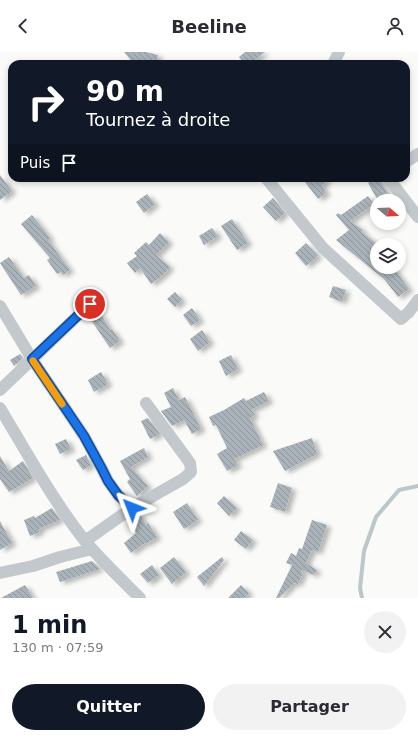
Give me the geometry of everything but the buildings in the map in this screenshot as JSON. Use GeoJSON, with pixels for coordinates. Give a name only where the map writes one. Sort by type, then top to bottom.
{"type":"FeatureCollection","features":[{"type":"Feature","properties":{"kind":"street"},"geometry":{"type":"LineString","coordinates":[[269,182],[323,248],[401,319],[410,312],[418,300]]}},
{"type":"Feature","properties":{"kind":"street"},"geometry":{"type":"LineString","coordinates":[[391,182],[418,217]]}},
{"type":"Feature","properties":{"kind":"street"},"geometry":{"type":"LineString","coordinates":[[0,390],[90,304]]}},
{"type":"Feature","properties":{"kind":"street"},"geometry":{"type":"LineString","coordinates":[[0,306],[32,359],[84,436],[108,481],[118,495],[132,508]]}},
{"type":"Feature","properties":{"kind":"street"},"geometry":{"type":"LineString","coordinates":[[0,573],[33,566],[89,545],[132,508],[184,479],[191,472],[190,463],[146,404]]}},
{"type":"Feature","properties":{"kind":"street"},"geometry":{"type":"LineString","coordinates":[[0,408],[56,501],[89,545],[137,597]]}},
{"type":"Feature","properties":{"kind":"waterway"},"geometry":{"type":"LineString","coordinates":[[362,598],[360,588],[364,551],[376,517],[399,490],[418,486]]}},
{"type":"Feature","properties":{"kind":"slow traffic"},"geometry":{"type":"LineString","coordinates":[[33,361],[62,404]]}},
{"type":"Feature","properties":{"kind":"route"},"geometry":{"type":"LineString","coordinates":[[90,304],[32,359],[84,436],[108,481],[118,495],[132,508]]}}]}
